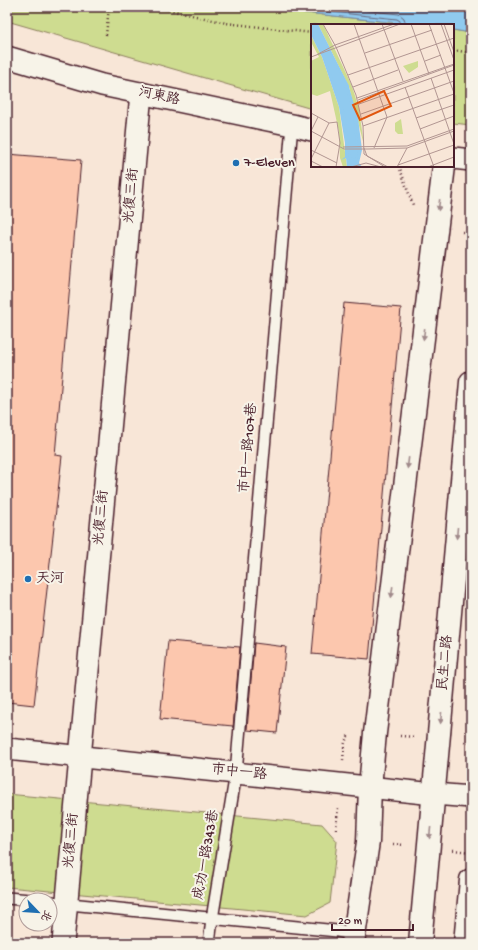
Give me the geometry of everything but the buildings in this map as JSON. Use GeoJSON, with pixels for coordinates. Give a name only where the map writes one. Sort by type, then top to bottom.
{"type":"FeatureCollection","features":[{"type":"Feature","properties":{"kind":"main road"},"geometry":{"type":"LineString","coordinates":[[353,939],[368,842],[370,787],[375,733],[444,167]]}},
{"type":"Feature","properties":{"kind":"main road","name":"民生二路"},"geometry":{"type":"LineString","coordinates":[[420,943],[471,382]]}},
{"type":"Feature","properties":{"kind":"main road"},"geometry":{"type":"LineString","coordinates":[[465,943],[471,880]]}},
{"type":"Feature","properties":{"kind":"street","name":"河東路"},"geometry":{"type":"LineString","coordinates":[[7,57],[102,85],[311,130]]}},
{"type":"Feature","properties":{"kind":"street","name":"光復三街"},"geometry":{"type":"LineString","coordinates":[[63,943],[58,903],[80,757],[141,94]]}},
{"type":"Feature","properties":{"kind":"street"},"geometry":{"type":"LineString","coordinates":[[454,158],[471,160]]}},
{"type":"Feature","properties":{"kind":"street","name":"市中一路"},"geometry":{"type":"LineString","coordinates":[[7,749],[471,797]]}},
{"type":"Feature","properties":{"kind":"lane","name":"市中一路107巷"},"geometry":{"type":"LineString","coordinates":[[236,773],[292,125]]}},
{"type":"Feature","properties":{"kind":"lane","name":"成功一路343巷"},"geometry":{"type":"LineString","coordinates":[[209,943],[236,773]]}},
{"type":"Feature","properties":{"kind":"lane"},"geometry":{"type":"LineString","coordinates":[[7,898],[18,899]]}},
{"type":"Feature","properties":{"kind":"lane"},"geometry":{"type":"LineString","coordinates":[[58,903],[337,932],[353,939]]}},
{"type":"Feature","properties":{"kind":"path"},"geometry":{"type":"LineString","coordinates":[[106,35],[109,7]]}},
{"type":"Feature","properties":{"kind":"path"},"geometry":{"type":"LineString","coordinates":[[157,7],[226,23],[311,33]]}},
{"type":"Feature","properties":{"kind":"path"},"geometry":{"type":"LineString","coordinates":[[454,50],[471,52]]}},
{"type":"Feature","properties":{"kind":"path"},"geometry":{"type":"LineString","coordinates":[[398,167],[414,206]]}},
{"type":"Feature","properties":{"kind":"path"},"geometry":{"type":"LineString","coordinates":[[348,736],[353,732],[375,733],[471,743]]}},
{"type":"Feature","properties":{"kind":"green space"},"geometry":{"type":"Polygon","coordinates":[[[7,7],[263,7],[406,24],[311,24],[311,109],[7,21],[7,7]]]}},
{"type":"Feature","properties":{"kind":"green space"},"geometry":{"type":"Polygon","coordinates":[[[454,30],[471,33],[471,125],[454,123],[454,30]]]}},
{"type":"Feature","properties":{"kind":"green space"},"geometry":{"type":"Polygon","coordinates":[[[7,794],[322,824],[337,841],[330,903],[307,915],[7,887],[7,794]]]}},
{"type":"Feature","properties":{"kind":"water"},"geometry":{"type":"Polygon","coordinates":[[[263,7],[471,7],[471,33],[454,30],[454,24],[406,24],[263,7]]]}},
{"type":"Feature","properties":{"kind":"place","name":"7-Eleven"},"geometry":{"type":"Point","coordinates":[236,163]}},
{"type":"Feature","properties":{"kind":"place","name":"天河"},"geometry":{"type":"Point","coordinates":[28,579]}}]}
